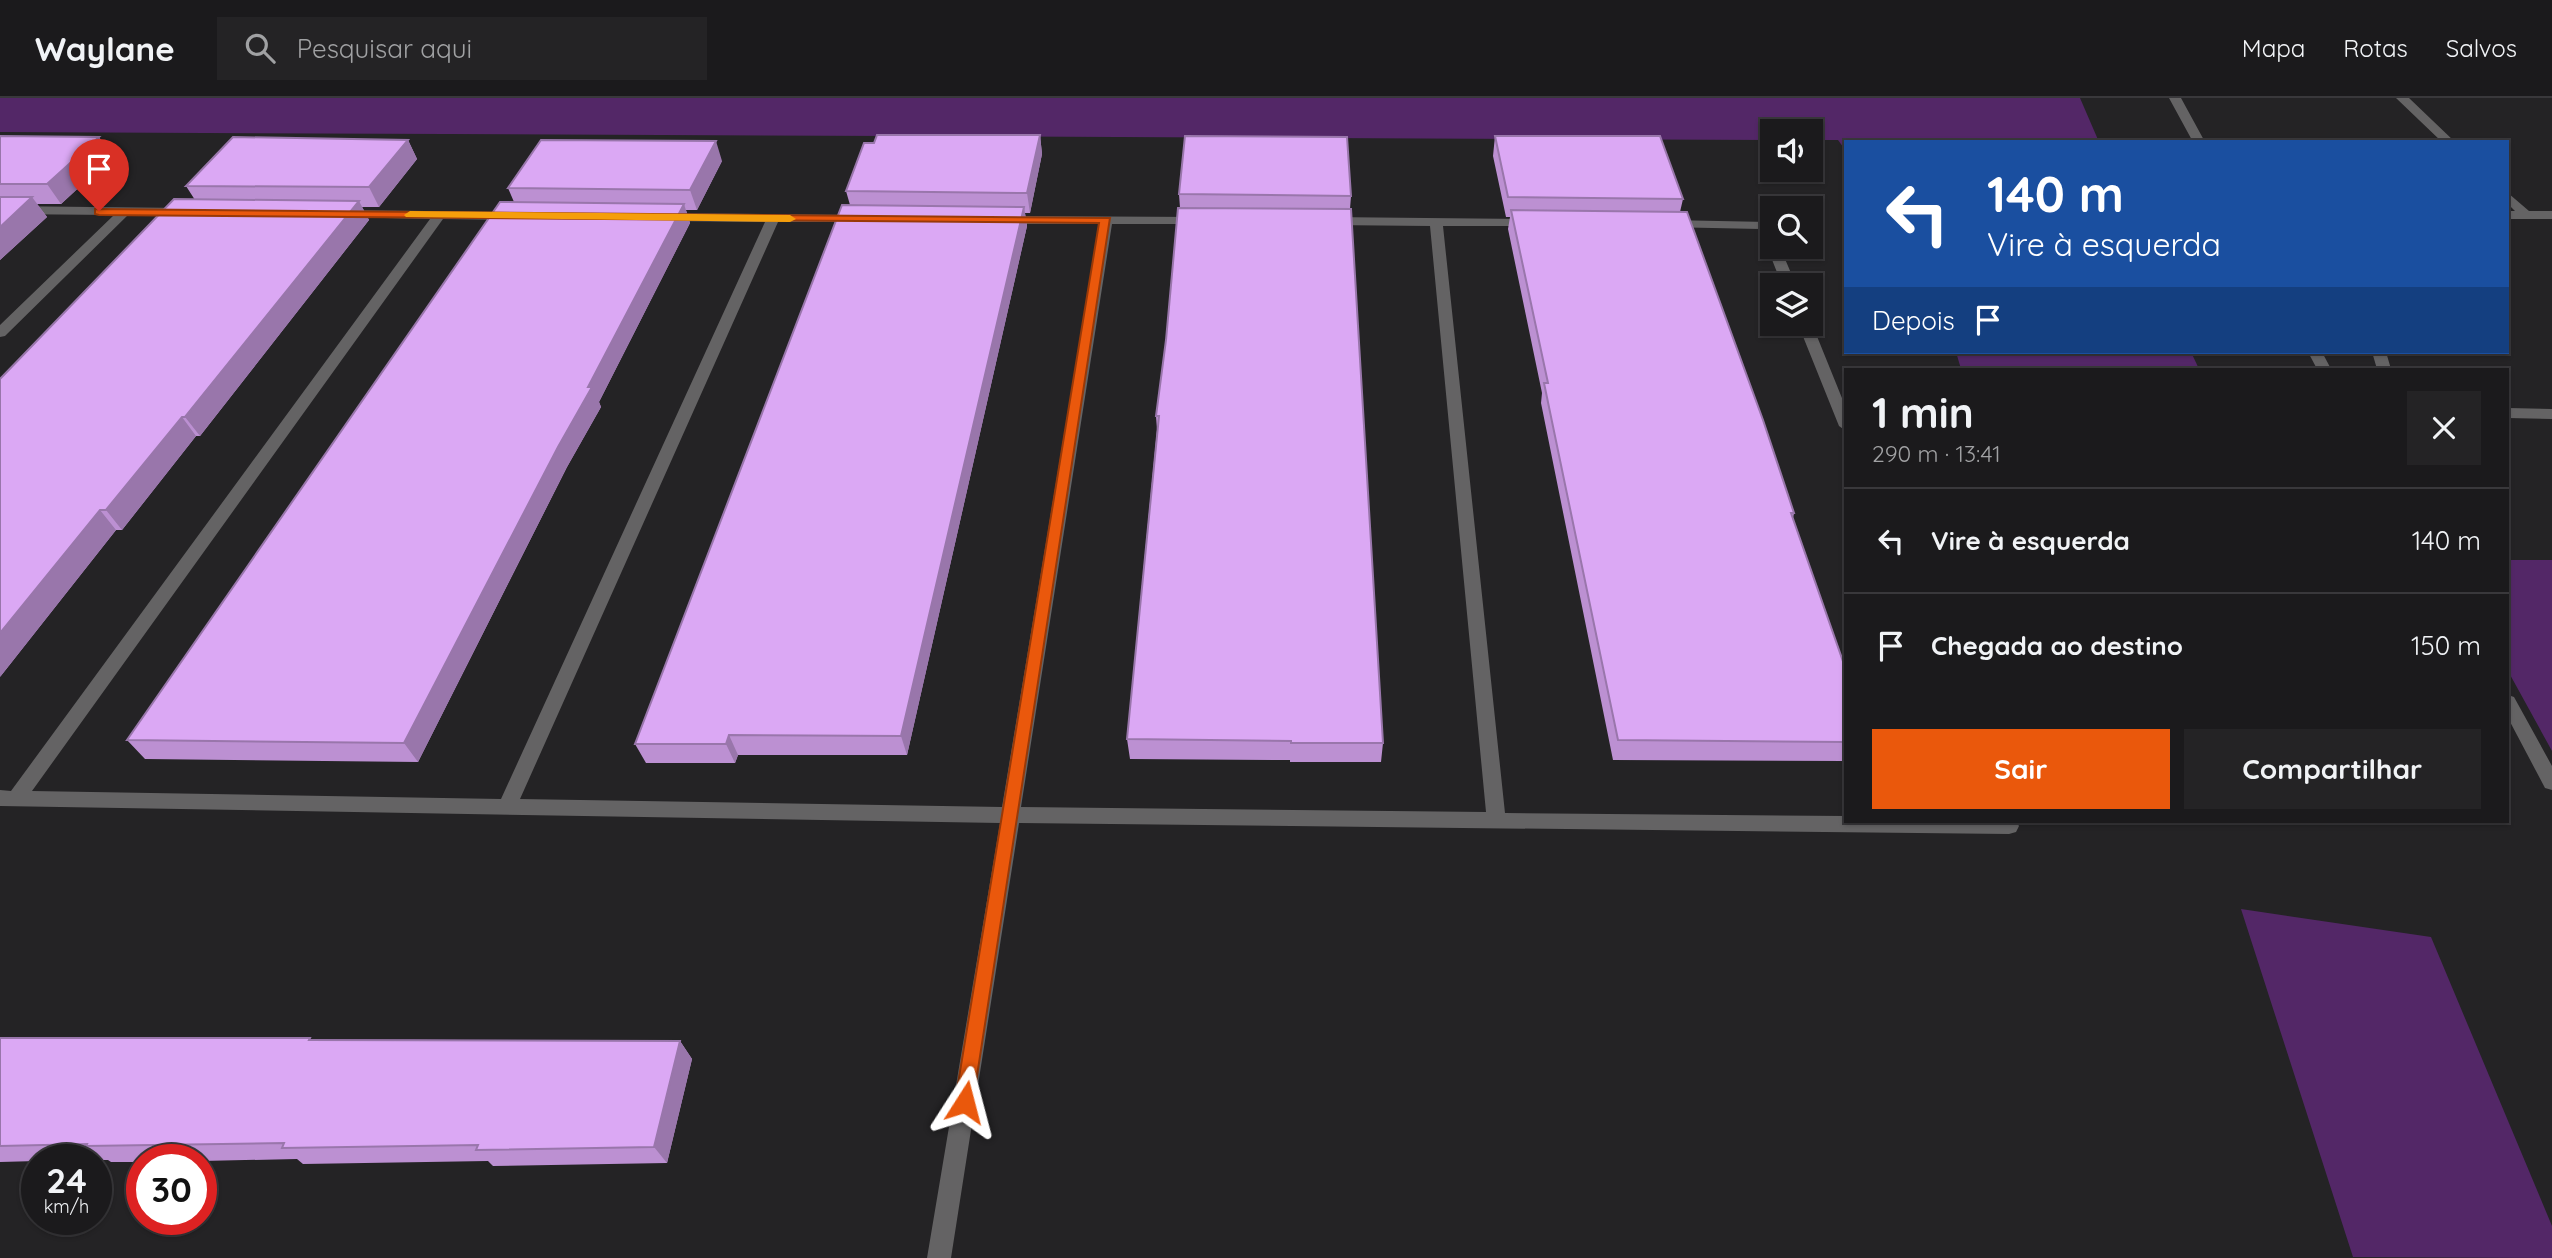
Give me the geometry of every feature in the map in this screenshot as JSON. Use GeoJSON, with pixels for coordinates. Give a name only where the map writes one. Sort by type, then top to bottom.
{"type":"FeatureCollection","features":[{"type":"Feature","properties":{"kind":"street"},"geometry":{"type":"LineString","coordinates":[[2175,98],[2198,140]]}},
{"type":"Feature","properties":{"kind":"street"},"geometry":{"type":"LineString","coordinates":[[2402,98],[2447,140]]}},
{"type":"Feature","properties":{"kind":"street"},"geometry":{"type":"LineString","coordinates":[[2509,198],[2526,215]]}},
{"type":"Feature","properties":{"kind":"street"},"geometry":{"type":"LineString","coordinates":[[0,210],[192,212]]}},
{"type":"Feature","properties":{"kind":"street"},"geometry":{"type":"LineString","coordinates":[[0,333],[124,212]]}},
{"type":"Feature","properties":{"kind":"street"},"geometry":{"type":"LineString","coordinates":[[330,214],[523,216]]}},
{"type":"Feature","properties":{"kind":"street"},"geometry":{"type":"LineString","coordinates":[[8,798],[439,215]]}},
{"type":"Feature","properties":{"kind":"street"},"geometry":{"type":"LineString","coordinates":[[2509,215],[2552,215]]}},
{"type":"Feature","properties":{"kind":"street"},"geometry":{"type":"LineString","coordinates":[[648,217],[870,219]]}},
{"type":"Feature","properties":{"kind":"street"},"geometry":{"type":"LineString","coordinates":[[507,807],[773,219]]}},
{"type":"Feature","properties":{"kind":"street"},"geometry":{"type":"LineString","coordinates":[[995,219],[1216,221]]}},
{"type":"Feature","properties":{"kind":"street"},"geometry":{"type":"LineString","coordinates":[[939,1258],[1106,220]]}},
{"type":"Feature","properties":{"kind":"street"},"geometry":{"type":"LineString","coordinates":[[1312,221],[1546,223]]}},
{"type":"Feature","properties":{"kind":"street"},"geometry":{"type":"LineString","coordinates":[[1436,222],[1496,820]]}},
{"type":"Feature","properties":{"kind":"street"},"geometry":{"type":"LineString","coordinates":[[1655,224],[1760,225]]}},
{"type":"Feature","properties":{"kind":"street"},"geometry":{"type":"LineString","coordinates":[[1810,336],[1844,421]]}},
{"type":"Feature","properties":{"kind":"street"},"geometry":{"type":"LineString","coordinates":[[2509,413],[2552,414]]}},
{"type":"Feature","properties":{"kind":"street"},"geometry":{"type":"LineString","coordinates":[[2509,704],[2552,783]]}},
{"type":"Feature","properties":{"kind":"street"},"geometry":{"type":"LineString","coordinates":[[8,798],[1011,815],[2009,826],[2008,823]]}},
{"type":"Feature","properties":{"kind":"shaded area"},"geometry":{"type":"Polygon","coordinates":[[[0,98],[2080,98],[2098,140],[1844,140],[1844,148],[1838,140],[1823,140],[1823,119],[1760,119],[1760,140],[0,132],[0,98]]]}},
{"type":"Feature","properties":{"kind":"shaded area"},"geometry":{"type":"Polygon","coordinates":[[[1957,354],[2192,354],[2199,368],[1961,368],[1957,354]]]}},
{"type":"Feature","properties":{"kind":"shaded area"},"geometry":{"type":"Polygon","coordinates":[[[2509,560],[2552,560],[2552,751],[2509,673],[2509,560]]]}},
{"type":"Feature","properties":{"kind":"shaded area"},"geometry":{"type":"Polygon","coordinates":[[[2241,909],[2431,937],[2552,1226],[2552,1258],[2353,1257],[2241,909]]]}},
{"type":"Feature","properties":{"kind":"building"},"geometry":{"type":"Polygon","coordinates":[[[877,135],[1040,135],[1027,193],[846,191],[864,143],[874,143],[877,135]]]}},
{"type":"Feature","properties":{"kind":"building"},"geometry":{"type":"Polygon","coordinates":[[[0,136],[99,137],[47,184],[0,184],[0,136]]]}},
{"type":"Feature","properties":{"kind":"building"},"geometry":{"type":"Polygon","coordinates":[[[1185,136],[1347,137],[1351,196],[1179,194],[1185,136]]]}},
{"type":"Feature","properties":{"kind":"building"},"geometry":{"type":"Polygon","coordinates":[[[1495,136],[1660,136],[1683,199],[1508,197],[1495,136]]]}},
{"type":"Feature","properties":{"kind":"building"},"geometry":{"type":"Polygon","coordinates":[[[233,137],[408,140],[369,187],[186,186],[233,137]]]}},
{"type":"Feature","properties":{"kind":"building"},"geometry":{"type":"Polygon","coordinates":[[[541,140],[716,141],[690,190],[508,188],[541,140]]]}},
{"type":"Feature","properties":{"kind":"building"},"geometry":{"type":"Polygon","coordinates":[[[0,197],[32,197],[0,227],[0,197]]]}},
{"type":"Feature","properties":{"kind":"building"},"geometry":{"type":"Polygon","coordinates":[[[174,199],[359,201],[185,417],[182,417],[106,510],[100,510],[0,633],[0,379],[174,199]]]}},
{"type":"Feature","properties":{"kind":"building"},"geometry":{"type":"Polygon","coordinates":[[[500,202],[684,204],[588,387],[592,387],[404,743],[127,740],[500,202]]]}},
{"type":"Feature","properties":{"kind":"building"},"geometry":{"type":"Polygon","coordinates":[[[842,205],[1024,207],[901,736],[729,735],[726,744],[635,744],[842,205]]]}},
{"type":"Feature","properties":{"kind":"building"},"geometry":{"type":"Polygon","coordinates":[[[1178,208],[1351,209],[1383,743],[1127,739],[1178,208]]]}},
{"type":"Feature","properties":{"kind":"building"},"geometry":{"type":"Polygon","coordinates":[[[1511,210],[1687,212],[1763,420],[1794,513],[1791,513],[1844,664],[1844,742],[1618,740],[1544,383],[1548,383],[1511,210]]]}},
{"type":"Feature","properties":{"kind":"building"},"geometry":{"type":"Polygon","coordinates":[[[0,1038],[680,1041],[654,1147],[476,1150],[478,1145],[282,1148],[284,1143],[0,1146],[0,1038]]]}},
{"type":"Feature","properties":{"kind":"slow traffic"},"geometry":{"type":"LineString","coordinates":[[410,215],[790,219]]}},
{"type":"Feature","properties":{"kind":"route"},"geometry":{"type":"LineString","coordinates":[[99,211],[1106,220],[965,1102]]}}]}
